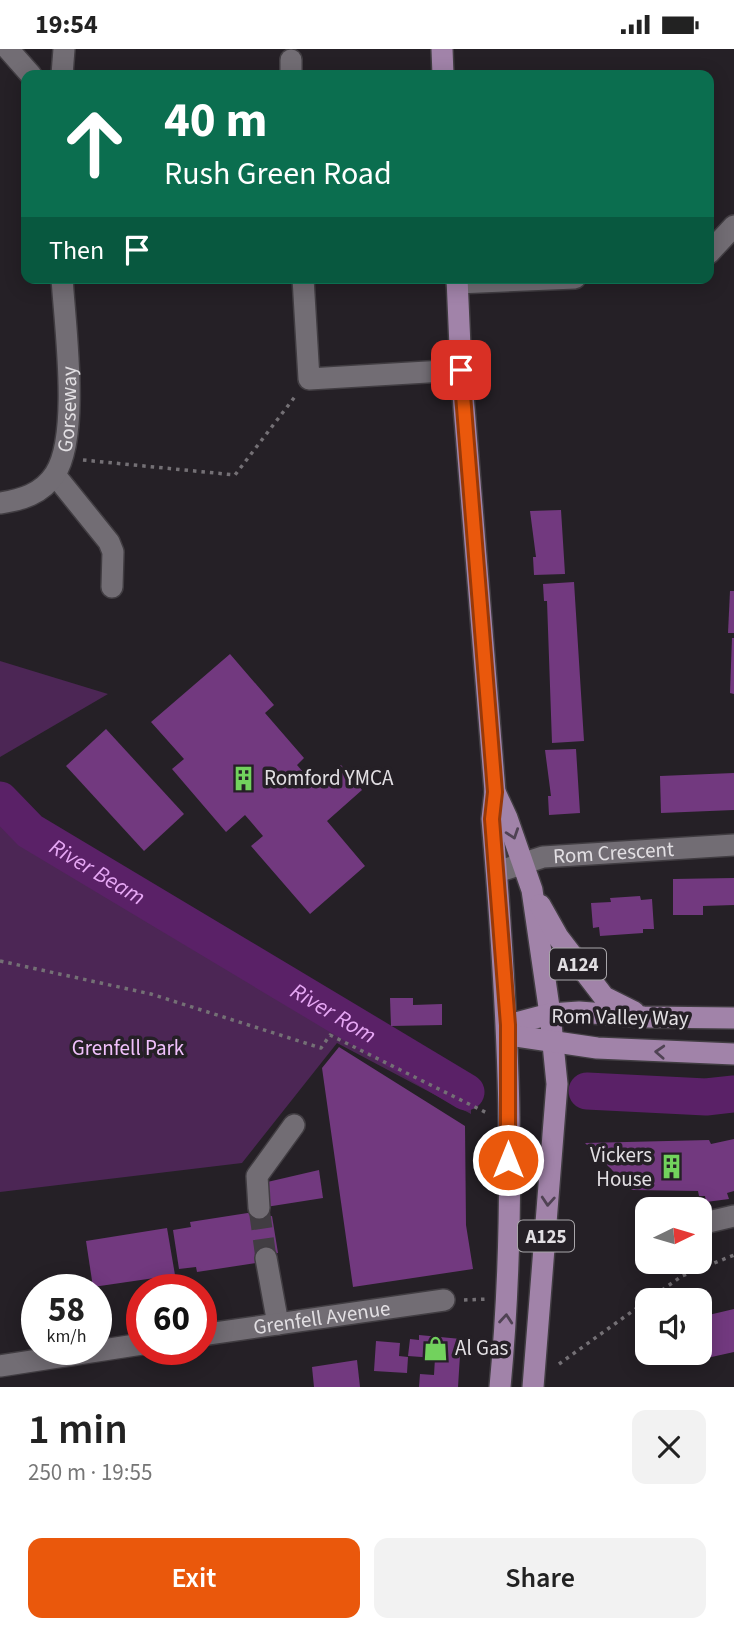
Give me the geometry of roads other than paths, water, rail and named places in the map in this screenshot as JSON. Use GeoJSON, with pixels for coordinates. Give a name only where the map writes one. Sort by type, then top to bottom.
{"type":"FeatureCollection","features":[{"type":"Feature","properties":{"kind":"main road"},"geometry":{"type":"LineString","coordinates":[[442,49],[443,70]]}},
{"type":"Feature","properties":{"kind":"main road","name":"A124"},"geometry":{"type":"LineString","coordinates":[[457,284],[461,370],[495,792],[492,819],[508,1030]]}},
{"type":"Feature","properties":{"kind":"main road","name":"A124"},"geometry":{"type":"LineString","coordinates":[[495,792],[508,818],[532,890],[550,1014]]}},
{"type":"Feature","properties":{"kind":"main road","name":"A124"},"geometry":{"type":"LineString","coordinates":[[532,890],[558,937],[604,997],[644,1017]]}},
{"type":"Feature","properties":{"kind":"main road","name":"Rom Valley Way"},"geometry":{"type":"LineString","coordinates":[[508,1030],[550,1014],[579,1012],[644,1017],[734,1018]]}},
{"type":"Feature","properties":{"kind":"main road","name":"A125"},"geometry":{"type":"LineString","coordinates":[[533,1387],[556,1084],[550,1014]]}},
{"type":"Feature","properties":{"kind":"main road","name":"Rom Valley Way"},"geometry":{"type":"LineString","coordinates":[[508,1030],[554,1043],[597,1048],[734,1054]]}},
{"type":"Feature","properties":{"kind":"main road","name":"A125"},"geometry":{"type":"LineString","coordinates":[[500,1387],[508,1298],[508,1030]]}},
{"type":"Feature","properties":{"kind":"main road","name":"Rom Valley Way"},"geometry":{"type":"LineString","coordinates":[[556,1084],[574,1059],[597,1048]]}},
{"type":"Feature","properties":{"kind":"street"},"geometry":{"type":"LineString","coordinates":[[8,49],[27,70]]}},
{"type":"Feature","properties":{"kind":"street"},"geometry":{"type":"LineString","coordinates":[[62,70],[64,49]]}},
{"type":"Feature","properties":{"kind":"street"},"geometry":{"type":"LineString","coordinates":[[714,248],[734,226]]}},
{"type":"Feature","properties":{"kind":"street","name":"Gorseway"},"geometry":{"type":"LineString","coordinates":[[0,503],[25,500],[57,467],[68,439],[62,284]]}},
{"type":"Feature","properties":{"kind":"street"},"geometry":{"type":"LineString","coordinates":[[303,284],[309,379],[461,370]]}},
{"type":"Feature","properties":{"kind":"street"},"geometry":{"type":"LineString","coordinates":[[57,467],[109,542],[113,552],[112,587]]}},
{"type":"Feature","properties":{"kind":"street","name":"Rom Crescent"},"geometry":{"type":"LineString","coordinates":[[497,872],[543,857],[734,845]]}},
{"type":"Feature","properties":{"kind":"street"},"geometry":{"type":"LineString","coordinates":[[259,1208],[257,1176],[294,1125]]}},
{"type":"Feature","properties":{"kind":"street"},"geometry":{"type":"LineString","coordinates":[[712,1221],[734,1216]]}},
{"type":"Feature","properties":{"kind":"street"},"geometry":{"type":"LineString","coordinates":[[266,1258],[278,1324]]}},
{"type":"Feature","properties":{"kind":"street","name":"Grenfell Avenue"},"geometry":{"type":"LineString","coordinates":[[217,1333],[444,1300]]}},
{"type":"Feature","properties":{"kind":"street"},"geometry":{"type":"LineString","coordinates":[[0,1366],[126,1346]]}},
{"type":"Feature","properties":{"kind":"waterway","name":"River Rom"},"geometry":{"type":"LineString","coordinates":[[0,800],[30,831],[466,1092]]}},
{"type":"Feature","properties":{"kind":"waterway","name":"River Rom"},"geometry":{"type":"LineString","coordinates":[[587,1091],[706,1097],[734,1094]]}},
{"type":"Feature","properties":{"kind":"tunnel"},"geometry":{"type":"LineString","coordinates":[[259,1208],[266,1258]]}},
{"type":"Feature","properties":{"kind":"place","name":"Romford YMCA"},"geometry":{"type":"Point","coordinates":[244,778]}},
{"type":"Feature","properties":{"kind":"place","name":"Vickers House"},"geometry":{"type":"Point","coordinates":[672,1167]}},
{"type":"Feature","properties":{"kind":"place","name":"Al Gas"},"geometry":{"type":"Point","coordinates":[435,1348]}},
{"type":"Feature","properties":{"kind":"water label","name":"River Beam"},"geometry":{"type":"Point","coordinates":[98,871]}},
{"type":"Feature","properties":{"kind":"park label","name":"Grenfell Park"},"geometry":{"type":"Point","coordinates":[128,1048]}}]}
